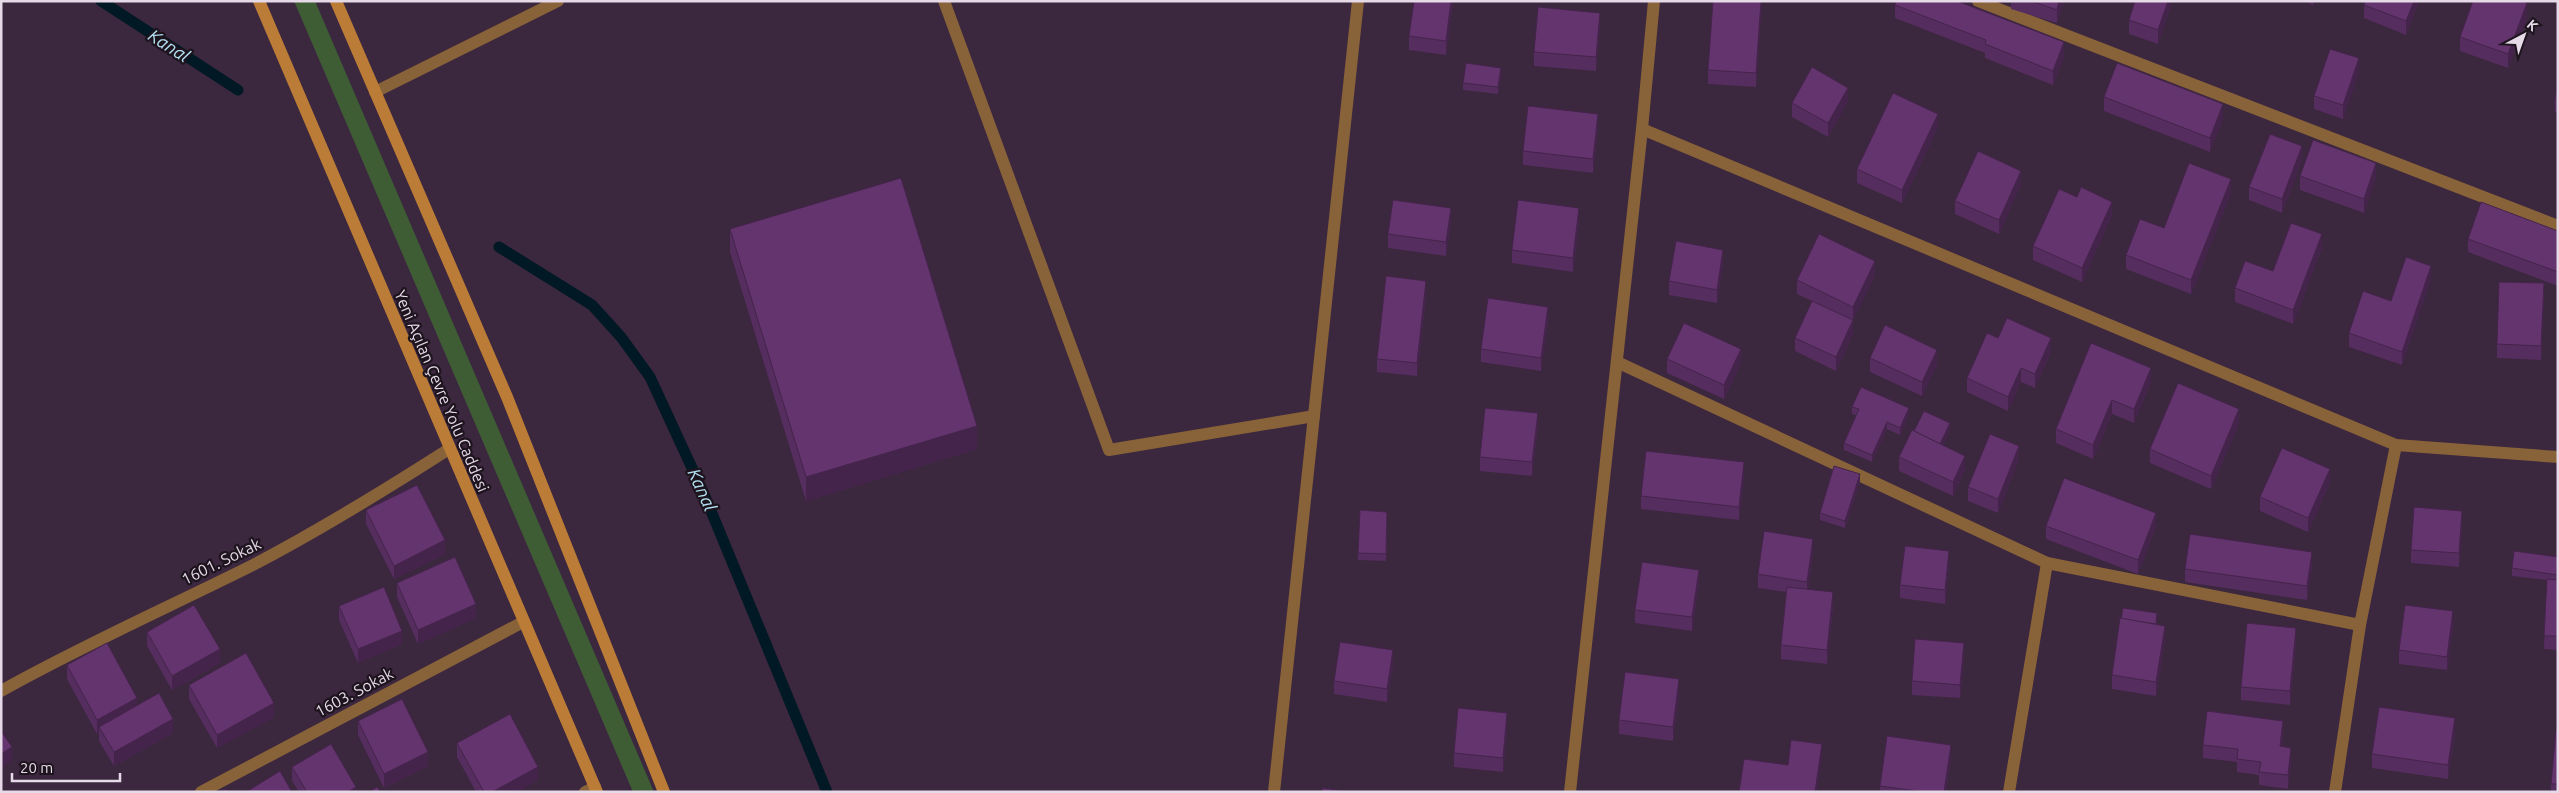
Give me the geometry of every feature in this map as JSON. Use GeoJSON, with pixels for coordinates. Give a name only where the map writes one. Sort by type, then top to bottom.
{"type":"FeatureCollection","features":[{"type":"Feature","properties":{"kind":"main road","name":"Yeni Açılan Çevre Yolu Caddesi"},"geometry":{"type":"LineString","coordinates":[[259,1],[523,622],[592,790]]}},
{"type":"Feature","properties":{"kind":"main road"},"geometry":{"type":"LineString","coordinates":[[336,1],[542,480],[581,587],[664,792]]}},
{"type":"Feature","properties":{"kind":"street"},"geometry":{"type":"LineString","coordinates":[[375,92],[558,1]]}},
{"type":"Feature","properties":{"kind":"street"},"geometry":{"type":"LineString","coordinates":[[944,1],[1109,450],[1314,416]]}},
{"type":"Feature","properties":{"kind":"street"},"geometry":{"type":"LineString","coordinates":[[1274,792],[1358,1]]}},
{"type":"Feature","properties":{"kind":"street"},"geometry":{"type":"LineString","coordinates":[[1570,792],[1654,1]]}},
{"type":"Feature","properties":{"kind":"street"},"geometry":{"type":"LineString","coordinates":[[1978,1],[2558,226]]}},
{"type":"Feature","properties":{"kind":"street"},"geometry":{"type":"LineString","coordinates":[[1642,128],[2396,445],[2558,457]]}},
{"type":"Feature","properties":{"kind":"street"},"geometry":{"type":"LineString","coordinates":[[1617,362],[2047,563],[2360,625]]}},
{"type":"Feature","properties":{"kind":"street"},"geometry":{"type":"LineString","coordinates":[[2335,792],[2360,625],[2396,445]]}},
{"type":"Feature","properties":{"kind":"street","name":"1601. Sokak"},"geometry":{"type":"LineString","coordinates":[[1,691],[114,631],[252,565],[310,534],[449,449]]}},
{"type":"Feature","properties":{"kind":"street"},"geometry":{"type":"LineString","coordinates":[[2009,792],[2047,563]]}},
{"type":"Feature","properties":{"kind":"street","name":"1603. Sokak"},"geometry":{"type":"LineString","coordinates":[[201,792],[523,622]]}},
{"type":"Feature","properties":{"kind":"green space"},"geometry":{"type":"Polygon","coordinates":[[[294,1],[315,1],[654,792],[633,792],[294,1]]]}},
{"type":"Feature","properties":{"kind":"building"},"geometry":{"type":"Polygon","coordinates":[[[1414,1],[1451,1],[1446,41],[1409,36],[1414,1]]]}},
{"type":"Feature","properties":{"kind":"building"},"geometry":{"type":"Polygon","coordinates":[[[1713,1],[1761,1],[1756,73],[1708,70],[1713,1]]]}},
{"type":"Feature","properties":{"kind":"building"},"geometry":{"type":"Polygon","coordinates":[[[1896,1],[1957,1],[2064,42],[2053,71],[1985,44],[1986,40],[1895,5],[1896,1]]]}},
{"type":"Feature","properties":{"kind":"building"},"geometry":{"type":"Polygon","coordinates":[[[2031,1],[2059,1],[2057,10],[2031,1]]]}},
{"type":"Feature","properties":{"kind":"building"},"geometry":{"type":"Polygon","coordinates":[[[2135,1],[2168,1],[2158,30],[2129,20],[2135,1]]]}},
{"type":"Feature","properties":{"kind":"building"},"geometry":{"type":"Polygon","coordinates":[[[2365,1],[2414,1],[2406,21],[2364,5],[2365,1]]]}},
{"type":"Feature","properties":{"kind":"building"},"geometry":{"type":"Polygon","coordinates":[[[2473,1],[2522,1],[2527,3],[2508,54],[2460,37],[2473,1]]]}},
{"type":"Feature","properties":{"kind":"building"},"geometry":{"type":"Polygon","coordinates":[[[1538,7],[1600,13],[1596,57],[1534,52],[1538,7]]]}},
{"type":"Feature","properties":{"kind":"building"},"geometry":{"type":"Polygon","coordinates":[[[2330,49],[2359,58],[2343,105],[2314,96],[2330,49]]]}},
{"type":"Feature","properties":{"kind":"building"},"geometry":{"type":"Polygon","coordinates":[[[1466,63],[1501,68],[1498,87],[1463,83],[1466,63]]]}},
{"type":"Feature","properties":{"kind":"building"},"geometry":{"type":"Polygon","coordinates":[[[2117,63],[2223,104],[2210,138],[2104,97],[2117,63]]]}},
{"type":"Feature","properties":{"kind":"building"},"geometry":{"type":"Polygon","coordinates":[[[1812,67],[1848,88],[1828,123],[1792,103],[1812,67]]]}},
{"type":"Feature","properties":{"kind":"building"},"geometry":{"type":"Polygon","coordinates":[[[1893,93],[1938,114],[1902,190],[1857,169],[1893,93]]]}},
{"type":"Feature","properties":{"kind":"building"},"geometry":{"type":"Polygon","coordinates":[[[1528,106],[1598,114],[1593,159],[1523,151],[1528,106]]]}},
{"type":"Feature","properties":{"kind":"building"},"geometry":{"type":"Polygon","coordinates":[[[2270,134],[2302,146],[2282,199],[2249,187],[2270,134]]]}},
{"type":"Feature","properties":{"kind":"building"},"geometry":{"type":"Polygon","coordinates":[[[2313,140],[2376,163],[2364,199],[2300,176],[2313,140]]]}},
{"type":"Feature","properties":{"kind":"building"},"geometry":{"type":"Polygon","coordinates":[[[1978,151],[2021,171],[1999,220],[1955,201],[1978,151]]]}},
{"type":"Feature","properties":{"kind":"building"},"geometry":{"type":"Polygon","coordinates":[[[2189,163],[2231,179],[2191,280],[2126,255],[2140,219],[2164,228],[2189,163]]]}},
{"type":"Feature","properties":{"kind":"building"},"geometry":{"type":"Polygon","coordinates":[[[901,178],[977,426],[806,477],[730,229],[901,178]]]}},
{"type":"Feature","properties":{"kind":"building"},"geometry":{"type":"Polygon","coordinates":[[[2081,187],[2112,202],[2082,268],[2033,246],[2059,189],[2077,197],[2081,187]]]}},
{"type":"Feature","properties":{"kind":"building"},"geometry":{"type":"Polygon","coordinates":[[[1393,200],[1451,208],[1446,242],[1388,234],[1393,200]]]}},
{"type":"Feature","properties":{"kind":"building"},"geometry":{"type":"Polygon","coordinates":[[[1518,200],[1579,208],[1573,258],[1512,250],[1518,200]]]}},
{"type":"Feature","properties":{"kind":"building"},"geometry":{"type":"Polygon","coordinates":[[[2481,202],[2558,231],[2558,272],[2468,239],[2481,202]]]}},
{"type":"Feature","properties":{"kind":"building"},"geometry":{"type":"Polygon","coordinates":[[[2291,223],[2322,234],[2293,310],[2235,288],[2245,261],[2273,271],[2291,223]]]}},
{"type":"Feature","properties":{"kind":"building"},"geometry":{"type":"Polygon","coordinates":[[[1819,234],[1875,261],[1853,307],[1797,280],[1819,234]]]}},
{"type":"Feature","properties":{"kind":"building"},"geometry":{"type":"Polygon","coordinates":[[[1676,241],[1723,250],[1717,290],[1669,281],[1676,241]]]}},
{"type":"Feature","properties":{"kind":"building"},"geometry":{"type":"Polygon","coordinates":[[[2406,257],[2431,266],[2402,352],[2349,333],[2363,291],[2391,301],[2406,257]]]}},
{"type":"Feature","properties":{"kind":"building"},"geometry":{"type":"Polygon","coordinates":[[[1386,276],[1426,281],[1417,363],[1377,359],[1386,276]]]}},
{"type":"Feature","properties":{"kind":"building"},"geometry":{"type":"Polygon","coordinates":[[[2499,282],[2544,283],[2541,346],[2497,344],[2499,282]]]}},
{"type":"Feature","properties":{"kind":"building"},"geometry":{"type":"Polygon","coordinates":[[[1488,298],[1548,307],[1541,358],[1481,349],[1488,298]]]}},
{"type":"Feature","properties":{"kind":"building"},"geometry":{"type":"Polygon","coordinates":[[[1812,301],[1853,320],[1836,357],[1795,338],[1812,301]]]}},
{"type":"Feature","properties":{"kind":"building"},"geometry":{"type":"Polygon","coordinates":[[[2007,318],[2051,338],[2035,374],[2021,368],[2008,397],[1967,378],[1987,333],[1998,338],[2007,318]]]}},
{"type":"Feature","properties":{"kind":"building"},"geometry":{"type":"Polygon","coordinates":[[[1684,323],[1741,349],[1724,385],[1667,359],[1684,323]]]}},
{"type":"Feature","properties":{"kind":"building"},"geometry":{"type":"Polygon","coordinates":[[[1885,325],[1937,350],[1922,382],[1870,358],[1885,325]]]}},
{"type":"Feature","properties":{"kind":"building"},"geometry":{"type":"Polygon","coordinates":[[[2091,343],[2151,368],[2134,409],[2112,400],[2093,445],[2056,429],[2091,343]]]}},
{"type":"Feature","properties":{"kind":"building"},"geometry":{"type":"Polygon","coordinates":[[[2178,383],[2239,409],[2211,476],[2150,449],[2178,383]]]}},
{"type":"Feature","properties":{"kind":"building"},"geometry":{"type":"Polygon","coordinates":[[[1861,387],[1909,408],[1900,428],[1887,422],[1872,455],[1844,443],[1859,409],[1852,407],[1861,387]]]}},
{"type":"Feature","properties":{"kind":"building"},"geometry":{"type":"Polygon","coordinates":[[[1485,408],[1538,413],[1532,462],[1480,457],[1485,408]]]}},
{"type":"Feature","properties":{"kind":"building"},"geometry":{"type":"Polygon","coordinates":[[[1924,411],[1950,423],[1940,444],[1914,431],[1924,411]]]}},
{"type":"Feature","properties":{"kind":"building"},"geometry":{"type":"Polygon","coordinates":[[[1912,430],[1965,456],[1953,482],[1899,457],[1912,430]]]}},
{"type":"Feature","properties":{"kind":"building"},"geometry":{"type":"Polygon","coordinates":[[[1990,434],[2019,446],[1998,499],[1968,487],[1990,434]]]}},
{"type":"Feature","properties":{"kind":"building"},"geometry":{"type":"Polygon","coordinates":[[[2282,448],[2330,469],[2308,518],[2260,497],[2282,448]]]}},
{"type":"Feature","properties":{"kind":"building"},"geometry":{"type":"Polygon","coordinates":[[[1646,451],[1744,462],[1739,507],[1641,496],[1646,451]]]}},
{"type":"Feature","properties":{"kind":"building"},"geometry":{"type":"Polygon","coordinates":[[[1834,466],[1860,474],[1845,521],[1820,513],[1834,466]]]}},
{"type":"Feature","properties":{"kind":"building"},"geometry":{"type":"Polygon","coordinates":[[[2064,478],[2156,513],[2138,560],[2046,526],[2064,478]]]}},
{"type":"Feature","properties":{"kind":"building"},"geometry":{"type":"Polygon","coordinates":[[[417,485],[445,540],[394,566],[366,510],[417,485]]]}},
{"type":"Feature","properties":{"kind":"building"},"geometry":{"type":"Polygon","coordinates":[[[2414,507],[2462,511],[2459,553],[2411,550],[2414,507]]]}},
{"type":"Feature","properties":{"kind":"building"},"geometry":{"type":"Polygon","coordinates":[[[1360,510],[1387,512],[1386,554],[1358,553],[1360,510]]]}},
{"type":"Feature","properties":{"kind":"building"},"geometry":{"type":"Polygon","coordinates":[[[1764,531],[1813,539],[1807,582],[1758,574],[1764,531]]]}},
{"type":"Feature","properties":{"kind":"building"},"geometry":{"type":"Polygon","coordinates":[[[2190,534],[2312,552],[2307,586],[2185,569],[2190,534]]]}},
{"type":"Feature","properties":{"kind":"building"},"geometry":{"type":"Polygon","coordinates":[[[1905,546],[1949,551],[1945,590],[1900,585],[1905,546]]]}},
{"type":"Feature","properties":{"kind":"building"},"geometry":{"type":"Polygon","coordinates":[[[2514,551],[2558,557],[2557,575],[2512,568],[2514,551]]]}},
{"type":"Feature","properties":{"kind":"building"},"geometry":{"type":"Polygon","coordinates":[[[455,557],[476,604],[418,630],[397,583],[455,557]]]}},
{"type":"Feature","properties":{"kind":"building"},"geometry":{"type":"Polygon","coordinates":[[[1642,562],[1699,570],[1692,617],[1635,610],[1642,562]]]}},
{"type":"Feature","properties":{"kind":"building"},"geometry":{"type":"Polygon","coordinates":[[[2547,579],[2558,580],[2558,636],[2544,636],[2547,579]]]}},
{"type":"Feature","properties":{"kind":"building"},"geometry":{"type":"Polygon","coordinates":[[[384,587],[402,631],[358,649],[339,606],[384,587]]]}},
{"type":"Feature","properties":{"kind":"building"},"geometry":{"type":"Polygon","coordinates":[[[1787,587],[1833,592],[1827,650],[1781,645],[1787,587]]]}},
{"type":"Feature","properties":{"kind":"building"},"geometry":{"type":"Polygon","coordinates":[[[194,605],[220,649],[172,676],[147,632],[194,605]]]}},
{"type":"Feature","properties":{"kind":"building"},"geometry":{"type":"Polygon","coordinates":[[[2405,605],[2453,611],[2447,657],[2399,650],[2405,605]]]}},
{"type":"Feature","properties":{"kind":"building"},"geometry":{"type":"Polygon","coordinates":[[[2123,608],[2157,613],[2156,624],[2121,619],[2123,608]]]}},
{"type":"Feature","properties":{"kind":"building"},"geometry":{"type":"Polygon","coordinates":[[[2120,618],[2165,626],[2156,682],[2112,675],[2120,618]]]}},
{"type":"Feature","properties":{"kind":"building"},"geometry":{"type":"Polygon","coordinates":[[[2247,623],[2296,628],[2290,691],[2241,687],[2247,623]]]}},
{"type":"Feature","properties":{"kind":"building"},"geometry":{"type":"Polygon","coordinates":[[[1915,639],[1964,643],[1960,685],[1912,681],[1915,639]]]}},
{"type":"Feature","properties":{"kind":"building"},"geometry":{"type":"Polygon","coordinates":[[[1340,642],[1393,650],[1387,689],[1334,681],[1340,642]]]}},
{"type":"Feature","properties":{"kind":"building"},"geometry":{"type":"Polygon","coordinates":[[[107,643],[137,698],[97,720],[67,665],[107,643]]]}},
{"type":"Feature","properties":{"kind":"building"},"geometry":{"type":"Polygon","coordinates":[[[246,653],[274,703],[217,735],[189,685],[246,653]]]}},
{"type":"Feature","properties":{"kind":"building"},"geometry":{"type":"Polygon","coordinates":[[[1625,672],[1679,679],[1673,727],[1619,720],[1625,672]]]}},
{"type":"Feature","properties":{"kind":"building"},"geometry":{"type":"Polygon","coordinates":[[[159,693],[173,719],[114,752],[99,727],[159,693]]]}},
{"type":"Feature","properties":{"kind":"building"},"geometry":{"type":"Polygon","coordinates":[[[402,699],[428,752],[384,774],[358,721],[402,699]]]}},
{"type":"Feature","properties":{"kind":"building"},"geometry":{"type":"Polygon","coordinates":[[[2379,707],[2455,718],[2448,765],[2372,754],[2379,707]]]}},
{"type":"Feature","properties":{"kind":"building"},"geometry":{"type":"Polygon","coordinates":[[[1458,708],[1507,713],[1503,758],[1454,753],[1458,708]]]}},
{"type":"Feature","properties":{"kind":"building"},"geometry":{"type":"Polygon","coordinates":[[[2207,711],[2283,721],[2280,746],[2291,748],[2288,775],[2259,772],[2261,762],[2237,759],[2238,749],[2203,745],[2207,711]]]}},
{"type":"Feature","properties":{"kind":"building"},"geometry":{"type":"Polygon","coordinates":[[[510,714],[538,767],[492,792],[484,792],[457,743],[510,714]]]}},
{"type":"Feature","properties":{"kind":"building"},"geometry":{"type":"Polygon","coordinates":[[[2556,730],[2558,730],[2558,784],[2551,784],[2556,730]]]}},
{"type":"Feature","properties":{"kind":"building"},"geometry":{"type":"Polygon","coordinates":[[[1,731],[12,747],[1,754],[1,731]]]}},
{"type":"Feature","properties":{"kind":"building"},"geometry":{"type":"Polygon","coordinates":[[[1887,736],[1951,745],[1944,792],[1924,792],[1880,786],[1887,736]]]}},
{"type":"Feature","properties":{"kind":"building"},"geometry":{"type":"Polygon","coordinates":[[[1791,740],[1822,744],[1815,792],[1739,792],[1744,759],[1788,765],[1791,740]]]}},
{"type":"Feature","properties":{"kind":"building"},"geometry":{"type":"Polygon","coordinates":[[[331,744],[356,787],[348,792],[307,792],[292,767],[331,744]]]}},
{"type":"Feature","properties":{"kind":"building"},"geometry":{"type":"Polygon","coordinates":[[[280,771],[292,792],[246,792],[280,771]]]}},
{"type":"Feature","properties":{"kind":"building"},"geometry":{"type":"Polygon","coordinates":[[[377,787],[381,792],[369,792],[377,787]]]}},
{"type":"Feature","properties":{"kind":"building"},"geometry":{"type":"Polygon","coordinates":[[[1322,788],[1352,792],[1322,792],[1322,788]]]}},
{"type":"Feature","properties":{"kind":"waterway","name":"Kanal"},"geometry":{"type":"LineString","coordinates":[[101,1],[238,90]]}},
{"type":"Feature","properties":{"kind":"waterway","name":"Kanal"},"geometry":{"type":"LineString","coordinates":[[499,247],[592,305],[621,337],[650,377],[704,494],[827,792]]}}]}
